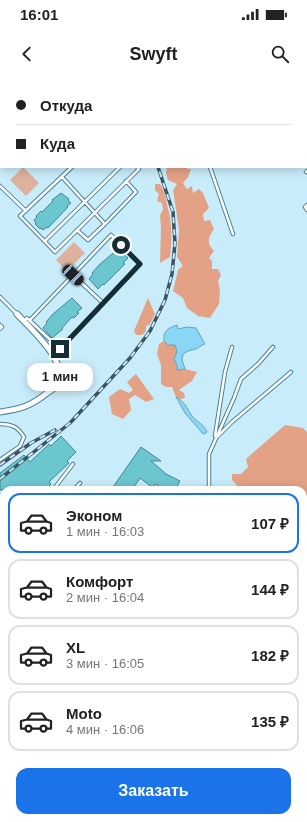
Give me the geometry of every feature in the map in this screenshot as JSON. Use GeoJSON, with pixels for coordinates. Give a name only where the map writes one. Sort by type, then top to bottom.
{"type":"FeatureCollection","features":[{"type":"Feature","properties":{"kind":"street"},"geometry":{"type":"LineString","coordinates":[[0,412],[21,409],[37,401],[57,385],[60,374],[52,353],[17,314]]}},
{"type":"Feature","properties":{"kind":"lane"},"geometry":{"type":"LineString","coordinates":[[71,168],[20,216],[55,252],[139,169],[138,168]]}},
{"type":"Feature","properties":{"kind":"lane"},"geometry":{"type":"LineString","coordinates":[[45,242],[119,168]]}},
{"type":"Feature","properties":{"kind":"lane"},"geometry":{"type":"LineString","coordinates":[[210,168],[233,234]]}},
{"type":"Feature","properties":{"kind":"lane"},"geometry":{"type":"LineString","coordinates":[[62,177],[105,224]]}},
{"type":"Feature","properties":{"kind":"lane"},"geometry":{"type":"LineString","coordinates":[[77,230],[88,240],[105,224],[136,192],[126,182]]}},
{"type":"Feature","properties":{"kind":"lane"},"geometry":{"type":"LineString","coordinates":[[0,186],[26,211]]}},
{"type":"Feature","properties":{"kind":"lane"},"geometry":{"type":"LineString","coordinates":[[307,205],[305,207],[307,210]]}},
{"type":"Feature","properties":{"kind":"lane"},"geometry":{"type":"LineString","coordinates":[[24,322],[28,318],[30,320],[111,235],[140,264],[60,349],[30,320]]}},
{"type":"Feature","properties":{"kind":"lane"},"geometry":{"type":"LineString","coordinates":[[73,275],[103,304]]}},
{"type":"Feature","properties":{"kind":"lane"},"geometry":{"type":"LineString","coordinates":[[0,297],[17,314]]}},
{"type":"Feature","properties":{"kind":"lane"},"geometry":{"type":"LineString","coordinates":[[0,325],[2,327],[0,329]]}},
{"type":"Feature","properties":{"kind":"lane"},"geometry":{"type":"LineString","coordinates":[[215,439],[225,372],[232,347]]}},
{"type":"Feature","properties":{"kind":"lane"},"geometry":{"type":"LineString","coordinates":[[209,486],[209,454],[241,379],[258,364],[273,347]]}},
{"type":"Feature","properties":{"kind":"lane"},"geometry":{"type":"LineString","coordinates":[[215,439],[232,422],[291,372]]}},
{"type":"Feature","properties":{"kind":"lane"},"geometry":{"type":"LineString","coordinates":[[0,424],[10,424],[19,429],[24,437],[20,446],[0,460]]}},
{"type":"Feature","properties":{"kind":"lane"},"geometry":{"type":"LineString","coordinates":[[56,486],[73,464]]}},
{"type":"Feature","properties":{"kind":"shaded area"},"geometry":{"type":"Polygon","coordinates":[[[22,168],[24,168],[39,183],[26,196],[10,180],[22,168]]]}},
{"type":"Feature","properties":{"kind":"shaded area"},"geometry":{"type":"Polygon","coordinates":[[[167,168],[191,169],[188,177],[183,183],[187,189],[192,186],[193,193],[199,189],[203,193],[209,208],[203,214],[204,221],[210,220],[214,229],[210,235],[209,242],[214,251],[209,258],[212,261],[212,269],[218,269],[221,275],[218,281],[220,290],[219,304],[210,318],[198,316],[187,308],[183,298],[173,291],[178,270],[183,266],[177,257],[179,229],[173,190],[177,184],[168,180],[166,173],[167,168]]]}},
{"type":"Feature","properties":{"kind":"shaded area"},"geometry":{"type":"Polygon","coordinates":[[[155,184],[160,184],[164,191],[171,229],[170,257],[160,263],[160,215],[163,210],[162,203],[157,201],[159,194],[155,190],[155,184]]]}},
{"type":"Feature","properties":{"kind":"shaded area"},"geometry":{"type":"Polygon","coordinates":[[[74,242],[85,253],[67,271],[56,260],[74,242]]]}},
{"type":"Feature","properties":{"kind":"shaded area"},"geometry":{"type":"Polygon","coordinates":[[[148,298],[155,314],[150,324],[146,326],[146,331],[142,335],[136,335],[134,331],[148,298]]]}},
{"type":"Feature","properties":{"kind":"shaded area"},"geometry":{"type":"Polygon","coordinates":[[[164,341],[168,345],[175,345],[177,351],[174,359],[182,370],[185,369],[197,372],[192,381],[179,390],[184,393],[185,398],[181,399],[176,397],[172,387],[166,387],[161,384],[161,365],[157,354],[159,344],[164,341]]]}},
{"type":"Feature","properties":{"kind":"shaded area"},"geometry":{"type":"Polygon","coordinates":[[[136,374],[154,399],[146,402],[135,395],[129,399],[131,410],[123,419],[112,414],[109,397],[120,389],[129,393],[133,390],[127,382],[136,374]]]}},
{"type":"Feature","properties":{"kind":"shaded area"},"geometry":{"type":"Polygon","coordinates":[[[285,425],[303,428],[307,432],[307,486],[237,486],[232,480],[232,474],[241,474],[248,467],[246,459],[285,425]]]}},
{"type":"Feature","properties":{"kind":"water"},"geometry":{"type":"Polygon","coordinates":[[[177,325],[178,329],[187,327],[196,328],[205,344],[197,349],[183,354],[182,360],[185,369],[177,370],[177,365],[174,359],[177,351],[175,345],[168,345],[164,341],[164,335],[167,330],[177,325]]]}},
{"type":"Feature","properties":{"kind":"water"},"geometry":{"type":"Polygon","coordinates":[[[176,397],[183,403],[192,416],[203,425],[207,432],[203,434],[185,413],[176,397]]]}},
{"type":"Feature","properties":{"kind":"building"},"geometry":{"type":"Polygon","coordinates":[[[61,193],[69,199],[68,200],[71,203],[48,228],[47,227],[43,230],[41,228],[40,229],[35,224],[36,223],[34,220],[37,217],[36,216],[61,193]]]}},
{"type":"Feature","properties":{"kind":"building"},"geometry":{"type":"Polygon","coordinates":[[[118,249],[128,258],[123,263],[125,264],[98,289],[89,279],[93,274],[92,273],[118,249]]]}},
{"type":"Feature","properties":{"kind":"building"},"geometry":{"type":"Polygon","coordinates":[[[72,298],[82,308],[77,312],[79,313],[74,318],[72,317],[62,328],[63,329],[52,338],[43,328],[47,323],[46,322],[72,298]]]}},
{"type":"Feature","properties":{"kind":"building"},"geometry":{"type":"Polygon","coordinates":[[[61,436],[76,452],[67,461],[69,463],[49,482],[51,484],[49,486],[0,486],[0,473],[24,455],[30,462],[49,444],[51,446],[61,436]]]}},
{"type":"Feature","properties":{"kind":"building"},"geometry":{"type":"Polygon","coordinates":[[[141,447],[161,461],[151,461],[164,473],[180,481],[177,486],[159,486],[155,484],[154,486],[150,486],[140,478],[135,486],[114,486],[141,447]]]}},
{"type":"Feature","properties":{"kind":"railway"},"geometry":{"type":"LineString","coordinates":[[0,479],[70,423],[130,358],[150,331],[165,300],[172,274],[175,243],[173,212],[158,168]]}},
{"type":"Feature","properties":{"kind":"railway"},"geometry":{"type":"LineString","coordinates":[[0,465],[31,443],[55,430]]}},
{"type":"Feature","properties":{"kind":"route"},"geometry":{"type":"LineString","coordinates":[[60,349],[140,264],[121,245]]}}]}
